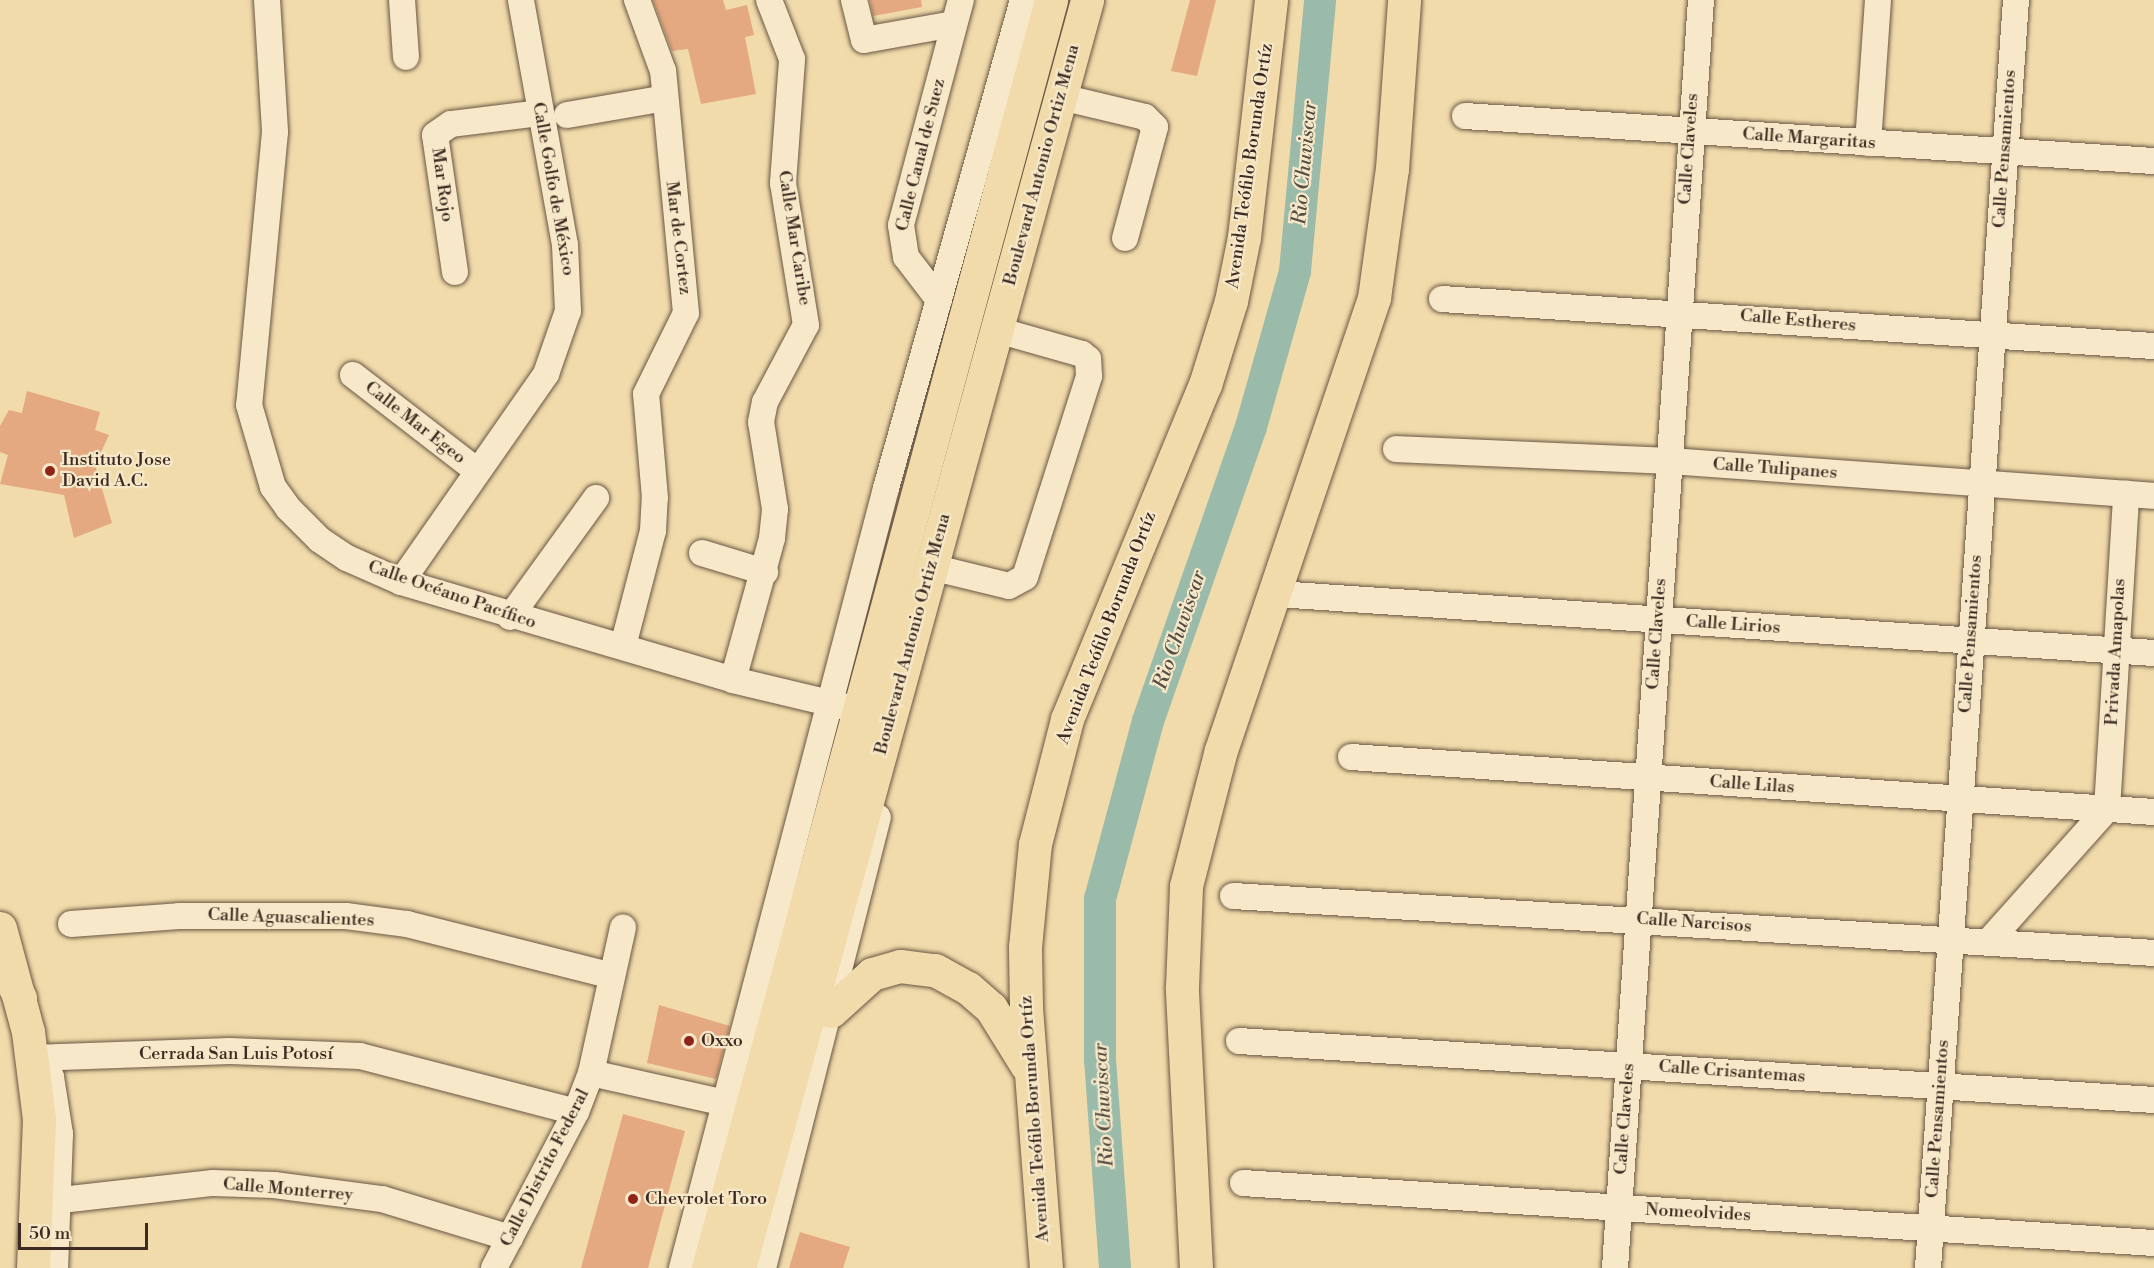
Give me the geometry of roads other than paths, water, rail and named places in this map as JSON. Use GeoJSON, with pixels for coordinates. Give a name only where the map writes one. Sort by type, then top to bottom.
{"type":"FeatureCollection","features":[{"type":"Feature","properties":{"kind":"main road","name":"Boulevard Antonio Ortiz Mena"},"geometry":{"type":"LineString","coordinates":[[708,1268],[720,1175],[843,706],[961,346],[1051,0]]}},
{"type":"Feature","properties":{"kind":"main road","name":"Boulevard Antonio Ortiz Mena"},"geometry":{"type":"LineString","coordinates":[[739,1268],[1087,0]]}},
{"type":"Feature","properties":{"kind":"main road","name":"Avenida Teófilo Borunda Ortíz"},"geometry":{"type":"LineString","coordinates":[[1046,1268],[1025,946],[1035,844],[1067,719],[1205,385],[1231,301],[1244,237],[1271,0]]}},
{"type":"Feature","properties":{"kind":"main road"},"geometry":{"type":"LineString","coordinates":[[1196,1268],[1182,987],[1186,886],[1218,761],[1277,594],[1374,298],[1392,170],[1404,0]]}},
{"type":"Feature","properties":{"kind":"main road"},"geometry":{"type":"LineString","coordinates":[[0,928],[20,998],[32,1058],[40,1160],[33,1268]]}},
{"type":"Feature","properties":{"kind":"main road"},"geometry":{"type":"LineString","coordinates":[[0,958],[20,998]]}},
{"type":"Feature","properties":{"kind":"main road"},"geometry":{"type":"LineString","coordinates":[[831,1011],[872,974],[900,966],[935,970],[968,988],[991,1008],[1032,1074]]}},
{"type":"Feature","properties":{"kind":"street","name":"Calle Océano Pacífico"},"geometry":{"type":"LineString","coordinates":[[267,0],[275,132],[249,405],[273,487],[288,508],[320,540],[347,558],[401,582],[510,617],[623,646],[733,680],[890,718]]}},
{"type":"Feature","properties":{"kind":"street"},"geometry":{"type":"LineString","coordinates":[[402,0],[406,57]]}},
{"type":"Feature","properties":{"kind":"street","name":"Calle Golfo de México"},"geometry":{"type":"LineString","coordinates":[[401,582],[476,470],[546,374],[568,310],[565,245],[521,0]]}},
{"type":"Feature","properties":{"kind":"street","name":"Mar de Cortez"},"geometry":{"type":"LineString","coordinates":[[623,646],[653,531],[656,498],[646,394],[686,313],[663,71],[637,0]]}},
{"type":"Feature","properties":{"kind":"street","name":"Calle Mar Caribe"},"geometry":{"type":"LineString","coordinates":[[733,680],[765,572],[775,510],[761,422],[765,402],[806,325],[783,183],[792,58],[769,0]]}},
{"type":"Feature","properties":{"kind":"street"},"geometry":{"type":"LineString","coordinates":[[854,0],[864,40],[958,12]]}},
{"type":"Feature","properties":{"kind":"street","name":"Boulevard Antonio Ortiz Mena"},"geometry":{"type":"LineString","coordinates":[[843,706],[939,300],[1023,0]]}},
{"type":"Feature","properties":{"kind":"street","name":"Calle Claveles"},"geometry":{"type":"LineString","coordinates":[[1615,1268],[1690,131],[1701,0]]}},
{"type":"Feature","properties":{"kind":"street"},"geometry":{"type":"LineString","coordinates":[[1868,143],[1878,0]]}},
{"type":"Feature","properties":{"kind":"street","name":"Calle Pensamientos"},"geometry":{"type":"LineString","coordinates":[[1928,1268],[2016,0]]}},
{"type":"Feature","properties":{"kind":"street","name":"Calle Canal de Suez"},"geometry":{"type":"LineString","coordinates":[[939,300],[906,257],[901,225],[958,12]]}},
{"type":"Feature","properties":{"kind":"street"},"geometry":{"type":"LineString","coordinates":[[1061,97],[1145,117],[1155,128],[1125,238]]}},
{"type":"Feature","properties":{"kind":"street"},"geometry":{"type":"LineString","coordinates":[[567,115],[665,98]]}},
{"type":"Feature","properties":{"kind":"street","name":"Mar Rojo"},"geometry":{"type":"LineString","coordinates":[[455,272],[435,135],[451,124],[540,113]]}},
{"type":"Feature","properties":{"kind":"street","name":"Calle Margaritas"},"geometry":{"type":"LineString","coordinates":[[1465,116],[2154,162]]}},
{"type":"Feature","properties":{"kind":"street","name":"Calle Estheres"},"geometry":{"type":"LineString","coordinates":[[1442,299],[1678,311],[1992,336],[2154,346]]}},
{"type":"Feature","properties":{"kind":"street"},"geometry":{"type":"LineString","coordinates":[[931,567],[1009,586],[1025,577],[1089,376],[1088,359],[1082,354],[997,330]]}},
{"type":"Feature","properties":{"kind":"street","name":"Calle Mar Egeo"},"geometry":{"type":"LineString","coordinates":[[353,375],[476,470]]}},
{"type":"Feature","properties":{"kind":"street","name":"Calle Tulipanes"},"geometry":{"type":"LineString","coordinates":[[1396,449],[1669,461],[2154,496]]}},
{"type":"Feature","properties":{"kind":"street","name":"Privada Amapolas"},"geometry":{"type":"LineString","coordinates":[[2107,809],[2126,494]]}},
{"type":"Feature","properties":{"kind":"street"},"geometry":{"type":"LineString","coordinates":[[510,617],[596,498]]}},
{"type":"Feature","properties":{"kind":"street"},"geometry":{"type":"LineString","coordinates":[[702,553],[765,572]]}},
{"type":"Feature","properties":{"kind":"street","name":"Calle Lirios"},"geometry":{"type":"LineString","coordinates":[[1277,594],[2154,653]]}},
{"type":"Feature","properties":{"kind":"street"},"geometry":{"type":"LineString","coordinates":[[763,1268],[831,1011],[894,747],[896,731],[890,718]]}},
{"type":"Feature","properties":{"kind":"street","name":"Calle Lilas"},"geometry":{"type":"LineString","coordinates":[[1351,757],[1960,801],[2154,812]]}},
{"type":"Feature","properties":{"kind":"street"},"geometry":{"type":"LineString","coordinates":[[1989,941],[2107,809]]}},
{"type":"Feature","properties":{"kind":"street","name":"Calle Narcisos"},"geometry":{"type":"LineString","coordinates":[[1233,896],[2154,953]]}},
{"type":"Feature","properties":{"kind":"street","name":"Calle Aguascalientes"},"geometry":{"type":"LineString","coordinates":[[71,924],[179,916],[346,916],[407,924],[612,976]]}},
{"type":"Feature","properties":{"kind":"street","name":"Calle Distrito Federal"},"geometry":{"type":"LineString","coordinates":[[494,1268],[576,1112],[591,1073],[624,927]]}},
{"type":"Feature","properties":{"kind":"street","name":"Calle Crisantemas"},"geometry":{"type":"LineString","coordinates":[[1239,1041],[2154,1100]]}},
{"type":"Feature","properties":{"kind":"street","name":"Cerrada San Luis Potosí"},"geometry":{"type":"LineString","coordinates":[[32,1058],[230,1051],[360,1056],[576,1112]]}},
{"type":"Feature","properties":{"kind":"street"},"geometry":{"type":"LineString","coordinates":[[32,1058],[47,1068],[54,1090],[61,1200],[55,1268]]}},
{"type":"Feature","properties":{"kind":"street"},"geometry":{"type":"LineString","coordinates":[[591,1073],[738,1106]]}},
{"type":"Feature","properties":{"kind":"street","name":"Boulevard Antonio Ortiz Mena"},"geometry":{"type":"LineString","coordinates":[[682,1268],[720,1175]]}},
{"type":"Feature","properties":{"kind":"street","name":"Calle Monterrey"},"geometry":{"type":"LineString","coordinates":[[61,1200],[213,1183],[273,1185],[382,1199],[510,1238]]}},
{"type":"Feature","properties":{"kind":"street","name":"Nomeolvides"},"geometry":{"type":"LineString","coordinates":[[1243,1183],[2154,1243]]}},
{"type":"Feature","properties":{"kind":"waterway","name":"Rio Chuviscar"},"geometry":{"type":"LineString","coordinates":[[1115,1268],[1100,1061],[1100,899],[1148,721],[1251,427],[1295,271],[1320,0]]}},
{"type":"Feature","properties":{"kind":"place","name":"Instituto Jose David A.C."},"geometry":{"type":"Point","coordinates":[50,471]}},
{"type":"Feature","properties":{"kind":"place","name":"Oxxo"},"geometry":{"type":"Point","coordinates":[689,1041]}},
{"type":"Feature","properties":{"kind":"place","name":"Chevrolet Toro"},"geometry":{"type":"Point","coordinates":[633,1199]}}]}
